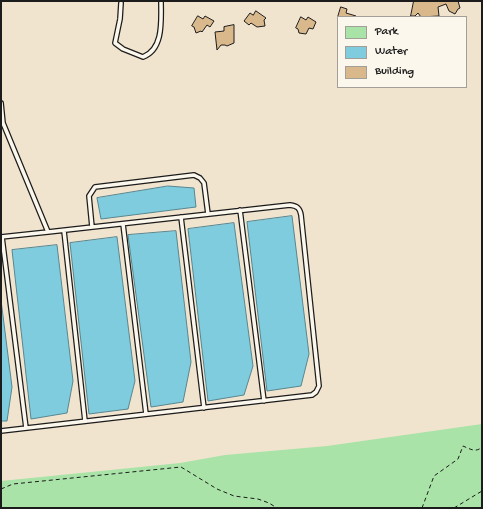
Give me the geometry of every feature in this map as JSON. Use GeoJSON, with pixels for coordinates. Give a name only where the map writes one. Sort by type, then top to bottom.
{"type":"FeatureCollection","features":[{"type":"Feature","properties":{"kind":"lane"},"geometry":{"type":"LineString","coordinates":[[116,1],[122,2],[115,44],[143,57],[150,54],[155,49],[161,22],[161,1]]}},
{"type":"Feature","properties":{"kind":"lane"},"geometry":{"type":"LineString","coordinates":[[1,103],[3,123],[48,232]]}},
{"type":"Feature","properties":{"kind":"lane"},"geometry":{"type":"LineString","coordinates":[[92,228],[89,196],[95,187],[194,175],[200,178],[204,183],[208,214]]}},
{"type":"Feature","properties":{"kind":"lane"},"geometry":{"type":"LineString","coordinates":[[1,431],[312,395],[316,392],[319,386],[301,215],[299,208],[290,204],[92,228],[2,237],[26,428]]}},
{"type":"Feature","properties":{"kind":"lane"},"geometry":{"type":"LineString","coordinates":[[240,210],[264,401]]}},
{"type":"Feature","properties":{"kind":"lane"},"geometry":{"type":"LineString","coordinates":[[181,217],[204,408]]}},
{"type":"Feature","properties":{"kind":"lane"},"geometry":{"type":"LineString","coordinates":[[123,224],[146,414]]}},
{"type":"Feature","properties":{"kind":"lane"},"geometry":{"type":"LineString","coordinates":[[64,231],[85,421]]}},
{"type":"Feature","properties":{"kind":"path"},"geometry":{"type":"LineString","coordinates":[[422,508],[434,476],[458,459],[463,446],[474,451],[479,450],[482,447]]}},
{"type":"Feature","properties":{"kind":"path"},"geometry":{"type":"LineString","coordinates":[[1,489],[13,484],[181,467],[217,489],[234,496],[258,498],[277,508]]}},
{"type":"Feature","properties":{"kind":"path"},"geometry":{"type":"LineString","coordinates":[[454,508],[482,491]]}},
{"type":"Feature","properties":{"kind":"green space"},"geometry":{"type":"Polygon","coordinates":[[[482,424],[482,508],[1,508],[1,481],[180,463],[225,455],[327,446],[482,424]]]}},
{"type":"Feature","properties":{"kind":"water"},"geometry":{"type":"Polygon","coordinates":[[[168,186],[194,188],[196,207],[101,219],[97,198],[168,186]]]}},
{"type":"Feature","properties":{"kind":"water"},"geometry":{"type":"Polygon","coordinates":[[[292,216],[309,354],[301,386],[267,391],[247,222],[292,216]]]}},
{"type":"Feature","properties":{"kind":"water"},"geometry":{"type":"Polygon","coordinates":[[[234,223],[253,366],[244,395],[208,401],[188,229],[234,223]]]}},
{"type":"Feature","properties":{"kind":"water"},"geometry":{"type":"Polygon","coordinates":[[[176,231],[191,362],[183,402],[151,407],[128,235],[176,231]]]}},
{"type":"Feature","properties":{"kind":"water"},"geometry":{"type":"Polygon","coordinates":[[[117,237],[135,381],[128,409],[89,414],[70,243],[117,237]]]}},
{"type":"Feature","properties":{"kind":"water"},"geometry":{"type":"Polygon","coordinates":[[[57,245],[73,381],[67,413],[31,419],[12,250],[57,245]]]}},
{"type":"Feature","properties":{"kind":"water"},"geometry":{"type":"Polygon","coordinates":[[[1,300],[12,387],[7,421],[1,421],[1,300]]]}},
{"type":"Feature","properties":{"kind":"building"},"geometry":{"type":"Polygon","coordinates":[[[414,1],[458,1],[460,8],[455,14],[449,11],[446,4],[438,7],[439,16],[420,16],[418,13],[415,16],[411,16],[414,1]]]}},
{"type":"Feature","properties":{"kind":"building"},"geometry":{"type":"Polygon","coordinates":[[[341,7],[347,9],[346,13],[356,16],[338,16],[341,7]]]}},
{"type":"Feature","properties":{"kind":"building"},"geometry":{"type":"Polygon","coordinates":[[[256,11],[266,18],[264,20],[265,26],[257,27],[251,23],[249,25],[244,21],[250,13],[253,15],[256,11]]]}},
{"type":"Feature","properties":{"kind":"building"},"geometry":{"type":"Polygon","coordinates":[[[198,16],[203,19],[205,16],[214,21],[210,27],[207,25],[202,32],[196,33],[194,27],[192,26],[198,16]]]}},
{"type":"Feature","properties":{"kind":"building"},"geometry":{"type":"Polygon","coordinates":[[[301,17],[306,20],[308,17],[316,22],[313,29],[309,28],[306,34],[299,33],[298,29],[296,28],[301,17]]]}},
{"type":"Feature","properties":{"kind":"building"},"geometry":{"type":"Polygon","coordinates":[[[234,25],[234,43],[227,46],[221,45],[217,50],[215,32],[224,31],[224,27],[234,25]]]}}]}
